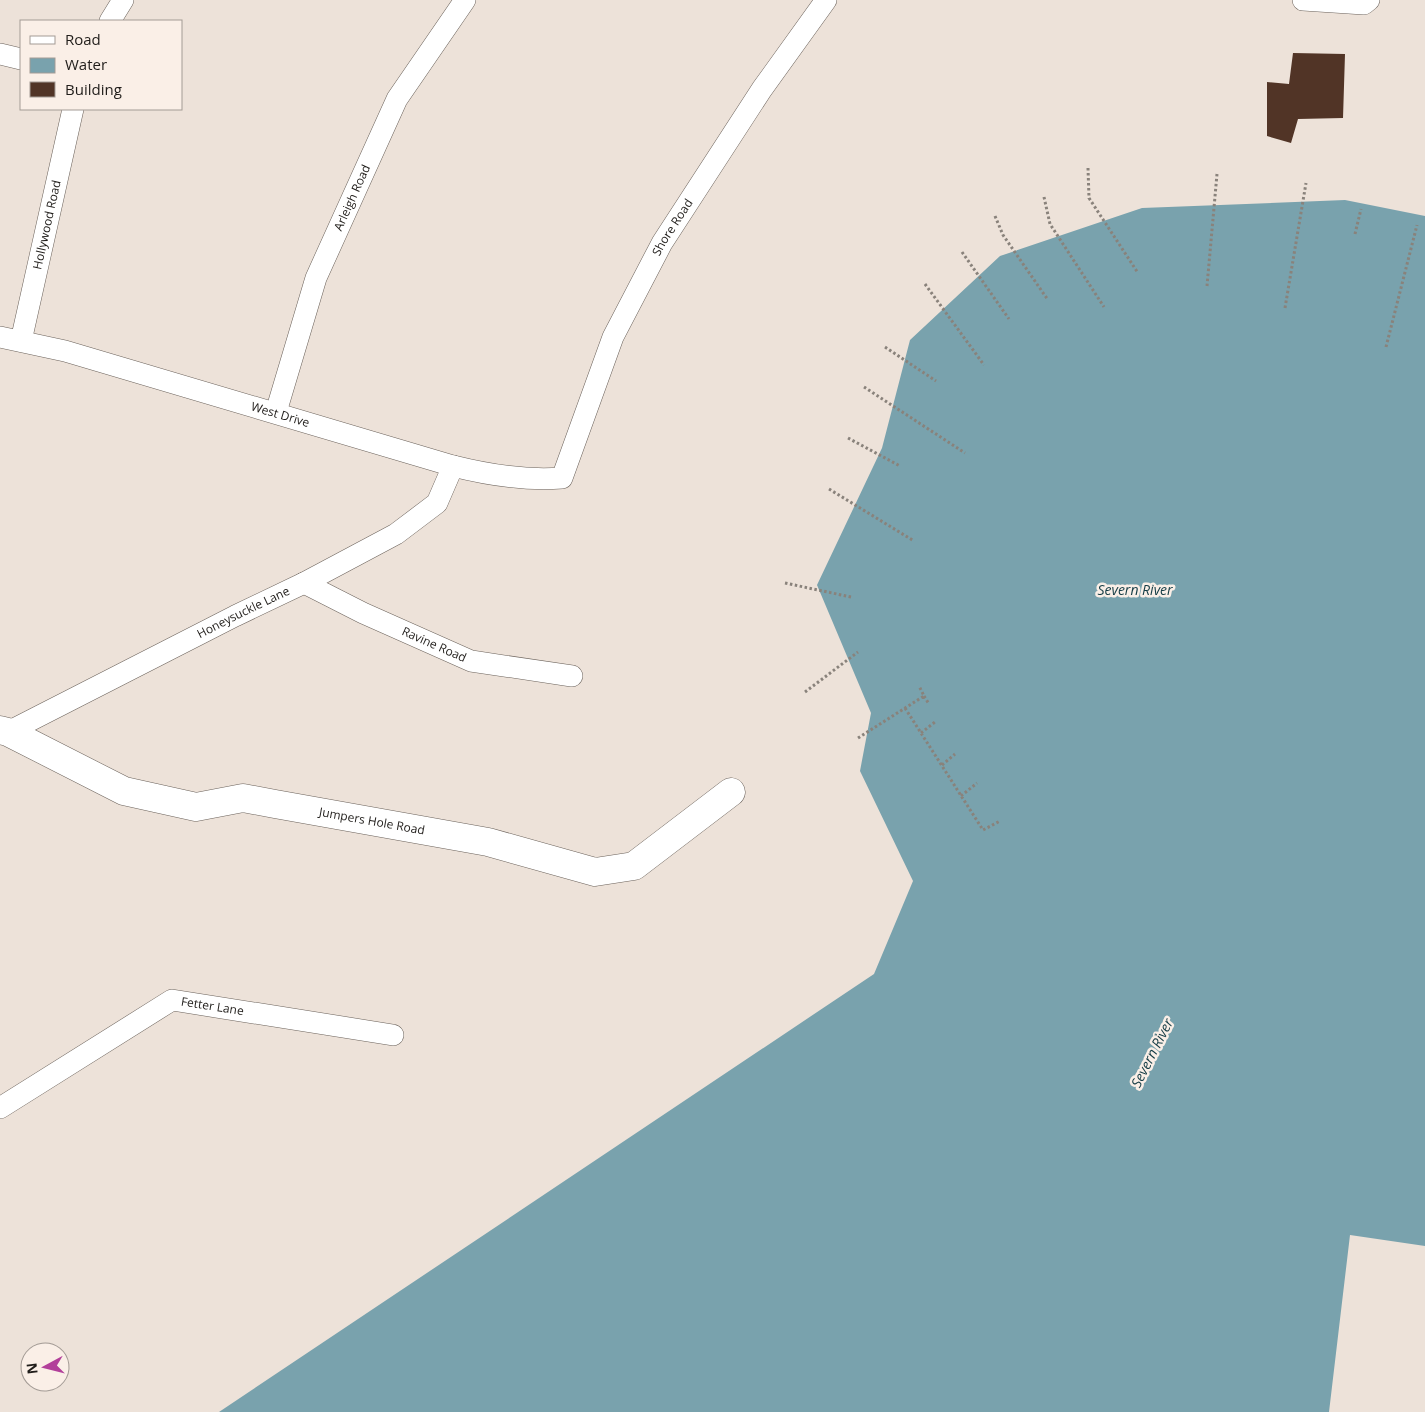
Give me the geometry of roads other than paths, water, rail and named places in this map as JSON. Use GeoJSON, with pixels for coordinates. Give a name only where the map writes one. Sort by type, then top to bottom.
{"type":"FeatureCollection","features":[{"type":"Feature","properties":{"kind":"street"},"geometry":{"type":"LineString","coordinates":[[111,20],[122,0]]}},
{"type":"Feature","properties":{"kind":"street","name":"Arleigh Road"},"geometry":{"type":"LineString","coordinates":[[276,412],[316,278],[393,108],[465,0]]}},
{"type":"Feature","properties":{"kind":"street","name":"Shore Road"},"geometry":{"type":"LineString","coordinates":[[562,478],[613,337],[662,243],[762,89],[826,0]]}},
{"type":"Feature","properties":{"kind":"street"},"geometry":{"type":"LineString","coordinates":[[1303,0],[1364,4],[1369,0]]}},
{"type":"Feature","properties":{"kind":"street"},"geometry":{"type":"LineString","coordinates":[[0,54],[20,59]]}},
{"type":"Feature","properties":{"kind":"street","name":"Hollywood Road"},"geometry":{"type":"LineString","coordinates":[[21,341],[73,110]]}},
{"type":"Feature","properties":{"kind":"street","name":"West Drive"},"geometry":{"type":"LineString","coordinates":[[0,337],[65,351],[453,466],[490,475],[546,480],[562,478]]}},
{"type":"Feature","properties":{"kind":"street","name":"Honeysuckle Lane"},"geometry":{"type":"LineString","coordinates":[[4,731],[304,583],[396,534],[437,503],[453,466]]}},
{"type":"Feature","properties":{"kind":"street","name":"Ravine Road"},"geometry":{"type":"LineString","coordinates":[[304,583],[363,613],[471,661],[572,676]]}},
{"type":"Feature","properties":{"kind":"street","name":"Jumpers Hole Road"},"geometry":{"type":"LineString","coordinates":[[4,731],[124,791],[196,807],[243,798],[267,802],[488,842],[595,872],[634,866],[731,792]]}},
{"type":"Feature","properties":{"kind":"street","name":"Fetter Lane"},"geometry":{"type":"LineString","coordinates":[[0,1108],[172,1000],[393,1035]]}},
{"type":"Feature","properties":{"kind":"water","name":"Severn River"},"geometry":{"type":"Polygon","coordinates":[[[1345,200],[1425,216],[1425,1246],[1350,1235],[1329,1412],[219,1412],[874,974],[913,881],[860,771],[871,713],[817,585],[882,448],[910,340],[1000,256],[1142,208],[1345,200]]]}}]}
